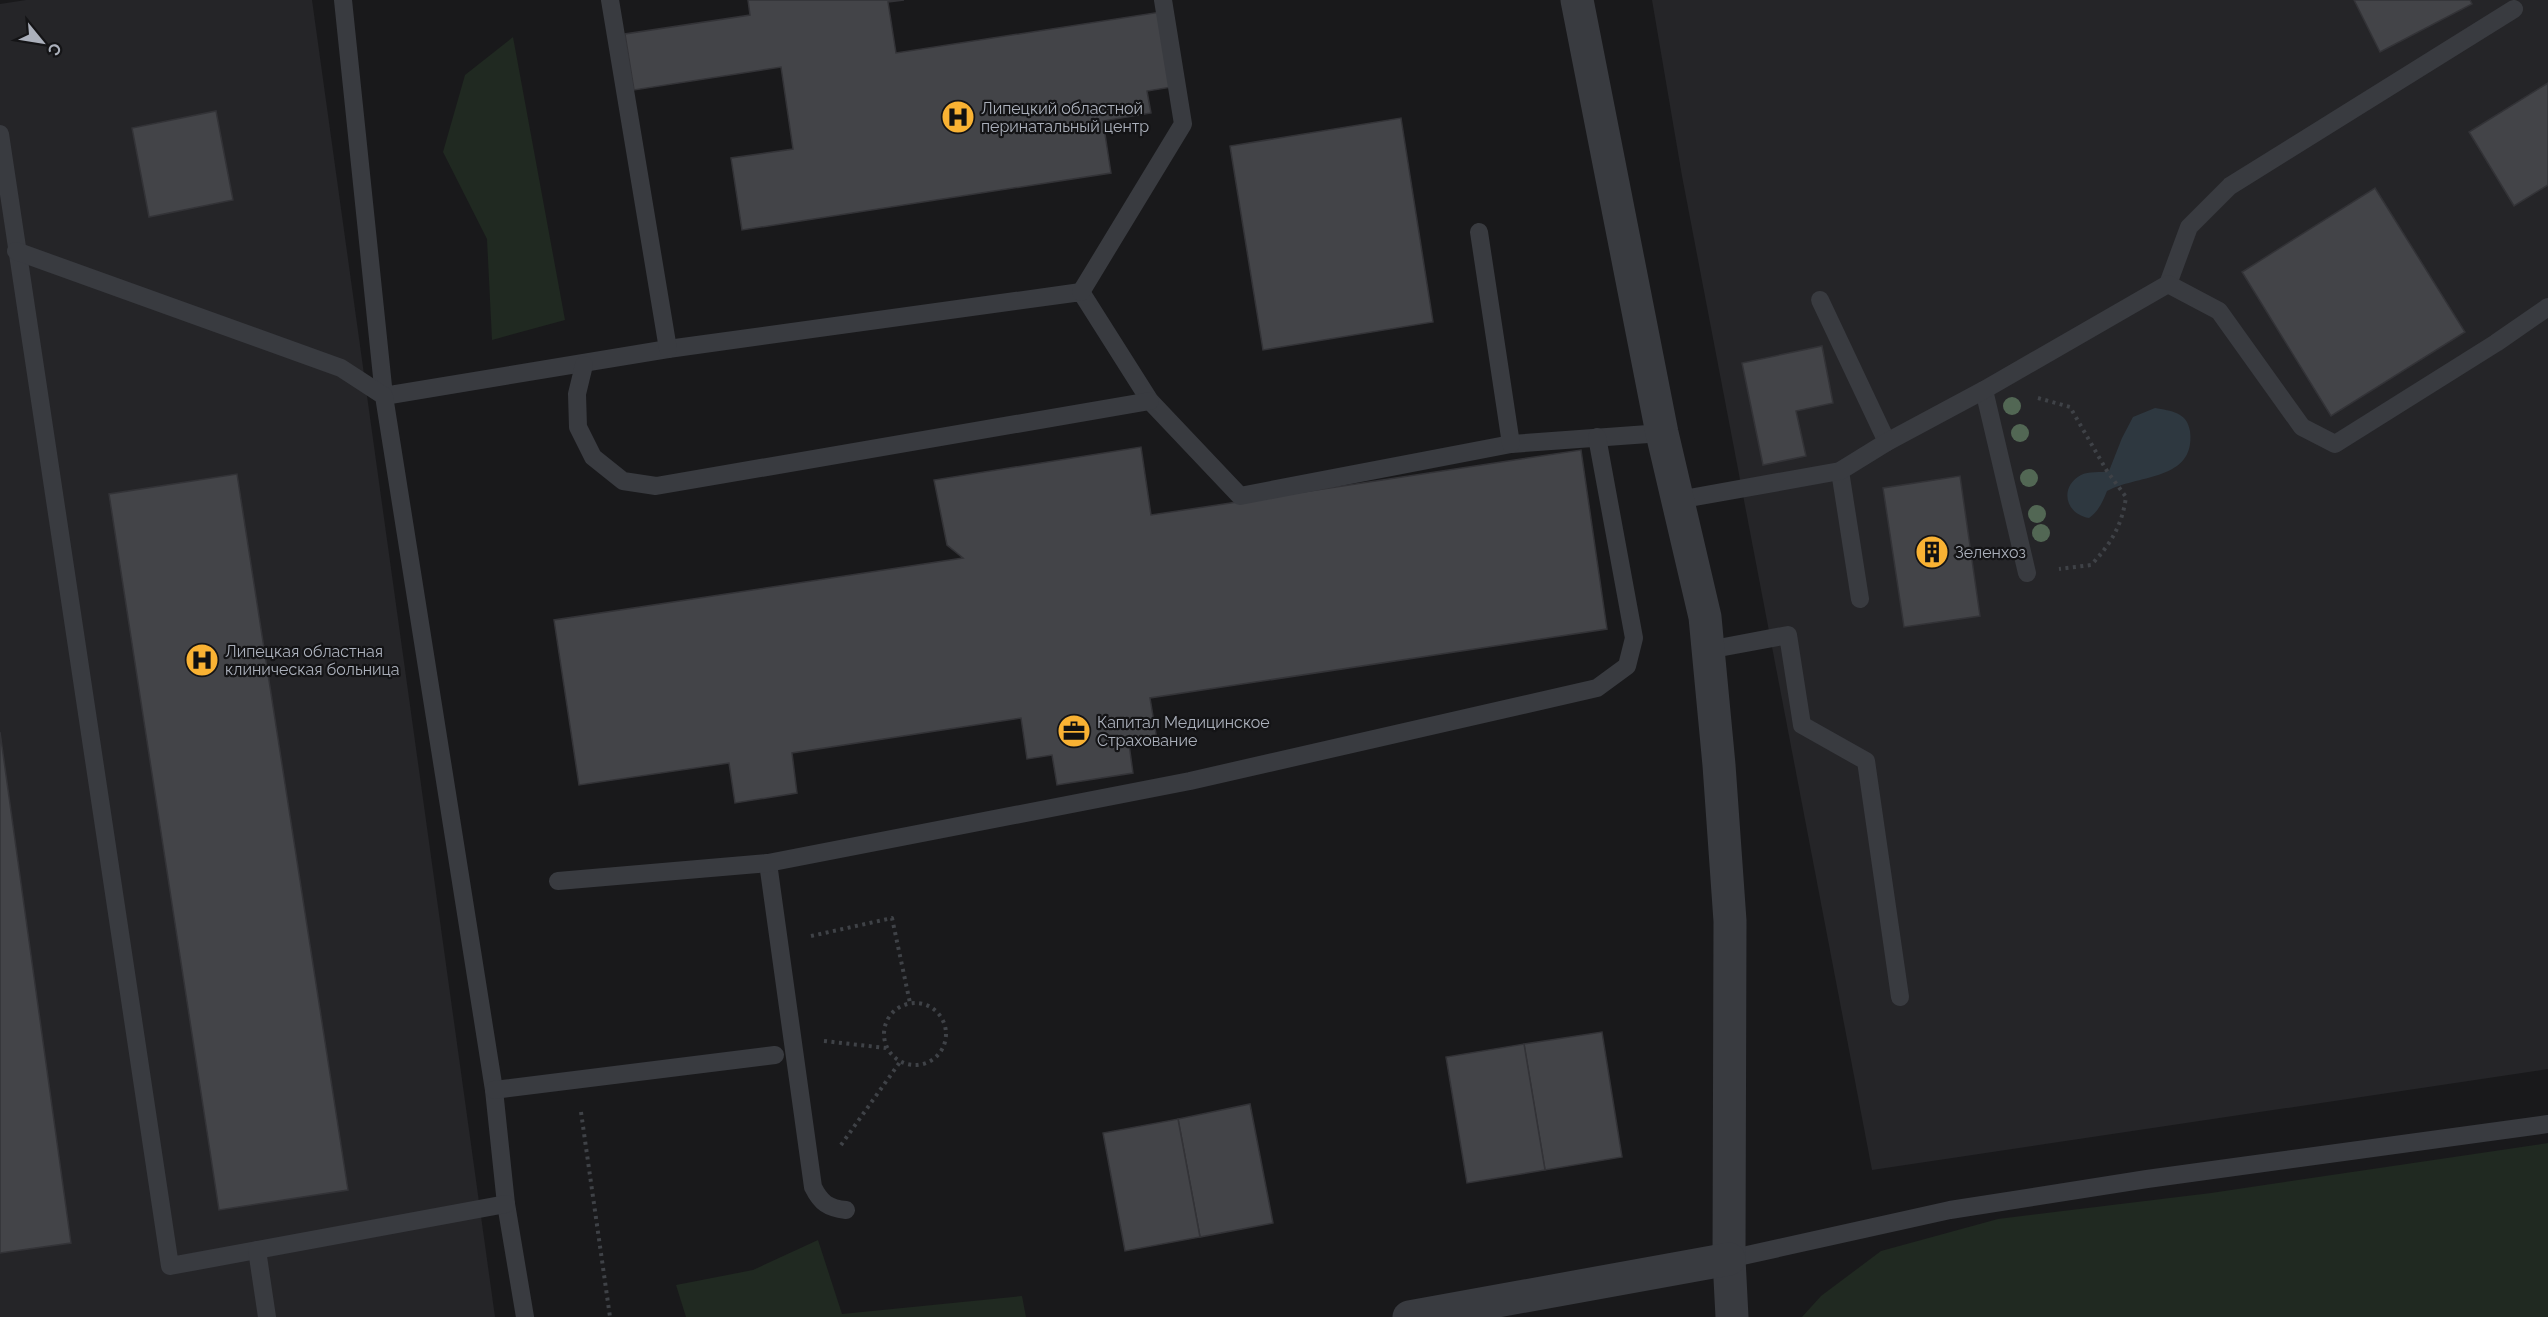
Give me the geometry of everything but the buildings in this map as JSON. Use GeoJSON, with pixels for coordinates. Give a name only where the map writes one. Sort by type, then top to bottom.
{"type":"FeatureCollection","features":[{"type":"Feature","properties":{"kind":"street"},"geometry":{"type":"LineString","coordinates":[[1577,0],[1662,433],[1705,616],[1730,921],[1729,1259],[1732,1317]]}},
{"type":"Feature","properties":{"kind":"street"},"geometry":{"type":"LineString","coordinates":[[1409,1317],[1729,1259]]}},
{"type":"Feature","properties":{"kind":"lane"},"geometry":{"type":"LineString","coordinates":[[343,0],[384,396],[494,1090],[506,1204],[525,1317]]}},
{"type":"Feature","properties":{"kind":"lane"},"geometry":{"type":"LineString","coordinates":[[610,0],[668,349]]}},
{"type":"Feature","properties":{"kind":"lane"},"geometry":{"type":"LineString","coordinates":[[1081,292],[1183,124],[1163,0]]}},
{"type":"Feature","properties":{"kind":"lane"},"geometry":{"type":"LineString","coordinates":[[1678,500],[1840,471],[1887,442],[1984,390],[2168,284],[2189,227],[2230,186],[2514,9]]}},
{"type":"Feature","properties":{"kind":"lane"},"geometry":{"type":"LineString","coordinates":[[0,134],[171,1266],[506,1204]]}},
{"type":"Feature","properties":{"kind":"lane"},"geometry":{"type":"LineString","coordinates":[[1479,232],[1511,444]]}},
{"type":"Feature","properties":{"kind":"lane"},"geometry":{"type":"LineString","coordinates":[[16,251],[341,368],[384,396],[584,365],[668,349],[1081,292]]}},
{"type":"Feature","properties":{"kind":"lane"},"geometry":{"type":"LineString","coordinates":[[2168,284],[2219,311],[2302,427],[2335,444],[2496,344],[2548,307]]}},
{"type":"Feature","properties":{"kind":"lane"},"geometry":{"type":"LineString","coordinates":[[1081,292],[1150,401],[1240,496],[1511,444],[1662,433]]}},
{"type":"Feature","properties":{"kind":"lane"},"geometry":{"type":"LineString","coordinates":[[1820,300],[1887,442]]}},
{"type":"Feature","properties":{"kind":"lane"},"geometry":{"type":"LineString","coordinates":[[584,365],[577,394],[578,427],[593,457],[623,481],[656,486],[1150,401]]}},
{"type":"Feature","properties":{"kind":"lane"},"geometry":{"type":"LineString","coordinates":[[1984,390],[2027,573]]}},
{"type":"Feature","properties":{"kind":"lane"},"geometry":{"type":"LineString","coordinates":[[558,880],[768,863],[1190,781],[1597,688],[1627,666],[1634,638],[1597,437]]}},
{"type":"Feature","properties":{"kind":"lane"},"geometry":{"type":"LineString","coordinates":[[1840,471],[1860,599]]}},
{"type":"Feature","properties":{"kind":"lane"},"geometry":{"type":"LineString","coordinates":[[1708,650],[1788,635],[1802,725],[1866,761],[1900,998]]}},
{"type":"Feature","properties":{"kind":"lane"},"geometry":{"type":"LineString","coordinates":[[768,863],[813,1187],[820,1201],[833,1209],[846,1210]]}},
{"type":"Feature","properties":{"kind":"lane"},"geometry":{"type":"LineString","coordinates":[[494,1090],[775,1055]]}},
{"type":"Feature","properties":{"kind":"lane"},"geometry":{"type":"LineString","coordinates":[[1729,1259],[1950,1210],[2147,1179],[2548,1124]]}},
{"type":"Feature","properties":{"kind":"lane"},"geometry":{"type":"LineString","coordinates":[[257,1250],[267,1317]]}},
{"type":"Feature","properties":{"kind":"path"},"geometry":{"type":"LineString","coordinates":[[1984,390],[2048,399],[2070,407],[2107,471],[2126,497],[2118,530],[2110,545],[2091,565],[2027,573]]}},
{"type":"Feature","properties":{"kind":"path"},"geometry":{"type":"LineString","coordinates":[[780,942],[892,918],[910,1003]]}},
{"type":"Feature","properties":{"kind":"path"},"geometry":{"type":"LineString","coordinates":[[818,1040],[886,1048],[900,1062],[918,1066],[936,1058],[946,1041],[943,1021],[930,1007],[910,1003],[893,1011],[884,1028],[886,1048]]}},
{"type":"Feature","properties":{"kind":"path"},"geometry":{"type":"LineString","coordinates":[[840,1147],[900,1062]]}},
{"type":"Feature","properties":{"kind":"path"},"geometry":{"type":"LineString","coordinates":[[576,1079],[610,1317]]}},
{"type":"Feature","properties":{"kind":"shaded area","name":"Липецкая областная клиническая больница"},"geometry":{"type":"Polygon","coordinates":[[[26,0],[312,0],[495,1317],[0,1317],[0,4],[26,0]]]}},
{"type":"Feature","properties":{"kind":"shaded area","name":"Зеленхоз"},"geometry":{"type":"Polygon","coordinates":[[[1652,0],[2548,0],[2548,1069],[1872,1170],[1682,176],[1652,0]]]}},
{"type":"Feature","properties":{"kind":"shaded area"},"geometry":{"type":"Polygon","coordinates":[[[513,37],[565,320],[492,340],[487,239],[443,152],[465,75],[513,37]]]}},
{"type":"Feature","properties":{"kind":"shaded area"},"geometry":{"type":"Polygon","coordinates":[[[2155,408],[2167,410],[2186,420],[2190,431],[2189,447],[2184,459],[2175,467],[2162,473],[2107,491],[2098,509],[2089,518],[2075,511],[2068,499],[2070,486],[2074,480],[2084,474],[2109,471],[2133,417],[2155,408]]]}},
{"type":"Feature","properties":{"kind":"shaded area"},"geometry":{"type":"Polygon","coordinates":[[[2548,1143],[2548,1317],[1802,1317],[1821,1296],[1881,1251],[1998,1219],[2211,1193],[2548,1143]]]}},
{"type":"Feature","properties":{"kind":"shaded area"},"geometry":{"type":"Polygon","coordinates":[[[818,1240],[842,1314],[1022,1296],[1026,1317],[686,1317],[676,1285],[753,1270],[818,1240]]]}},
{"type":"Feature","properties":{"kind":"place","name":"Липецкий областной перинатальный центр"},"geometry":{"type":"Point","coordinates":[958,117]}},
{"type":"Feature","properties":{"kind":"place","name":"Зеленхоз"},"geometry":{"type":"Point","coordinates":[1932,552]}},
{"type":"Feature","properties":{"kind":"place","name":"Липецкая областная клиническая больница"},"geometry":{"type":"Point","coordinates":[202,660]}},
{"type":"Feature","properties":{"kind":"place","name":"Капитал Медицинское Страхование"},"geometry":{"type":"Point","coordinates":[1074,731]}}]}
